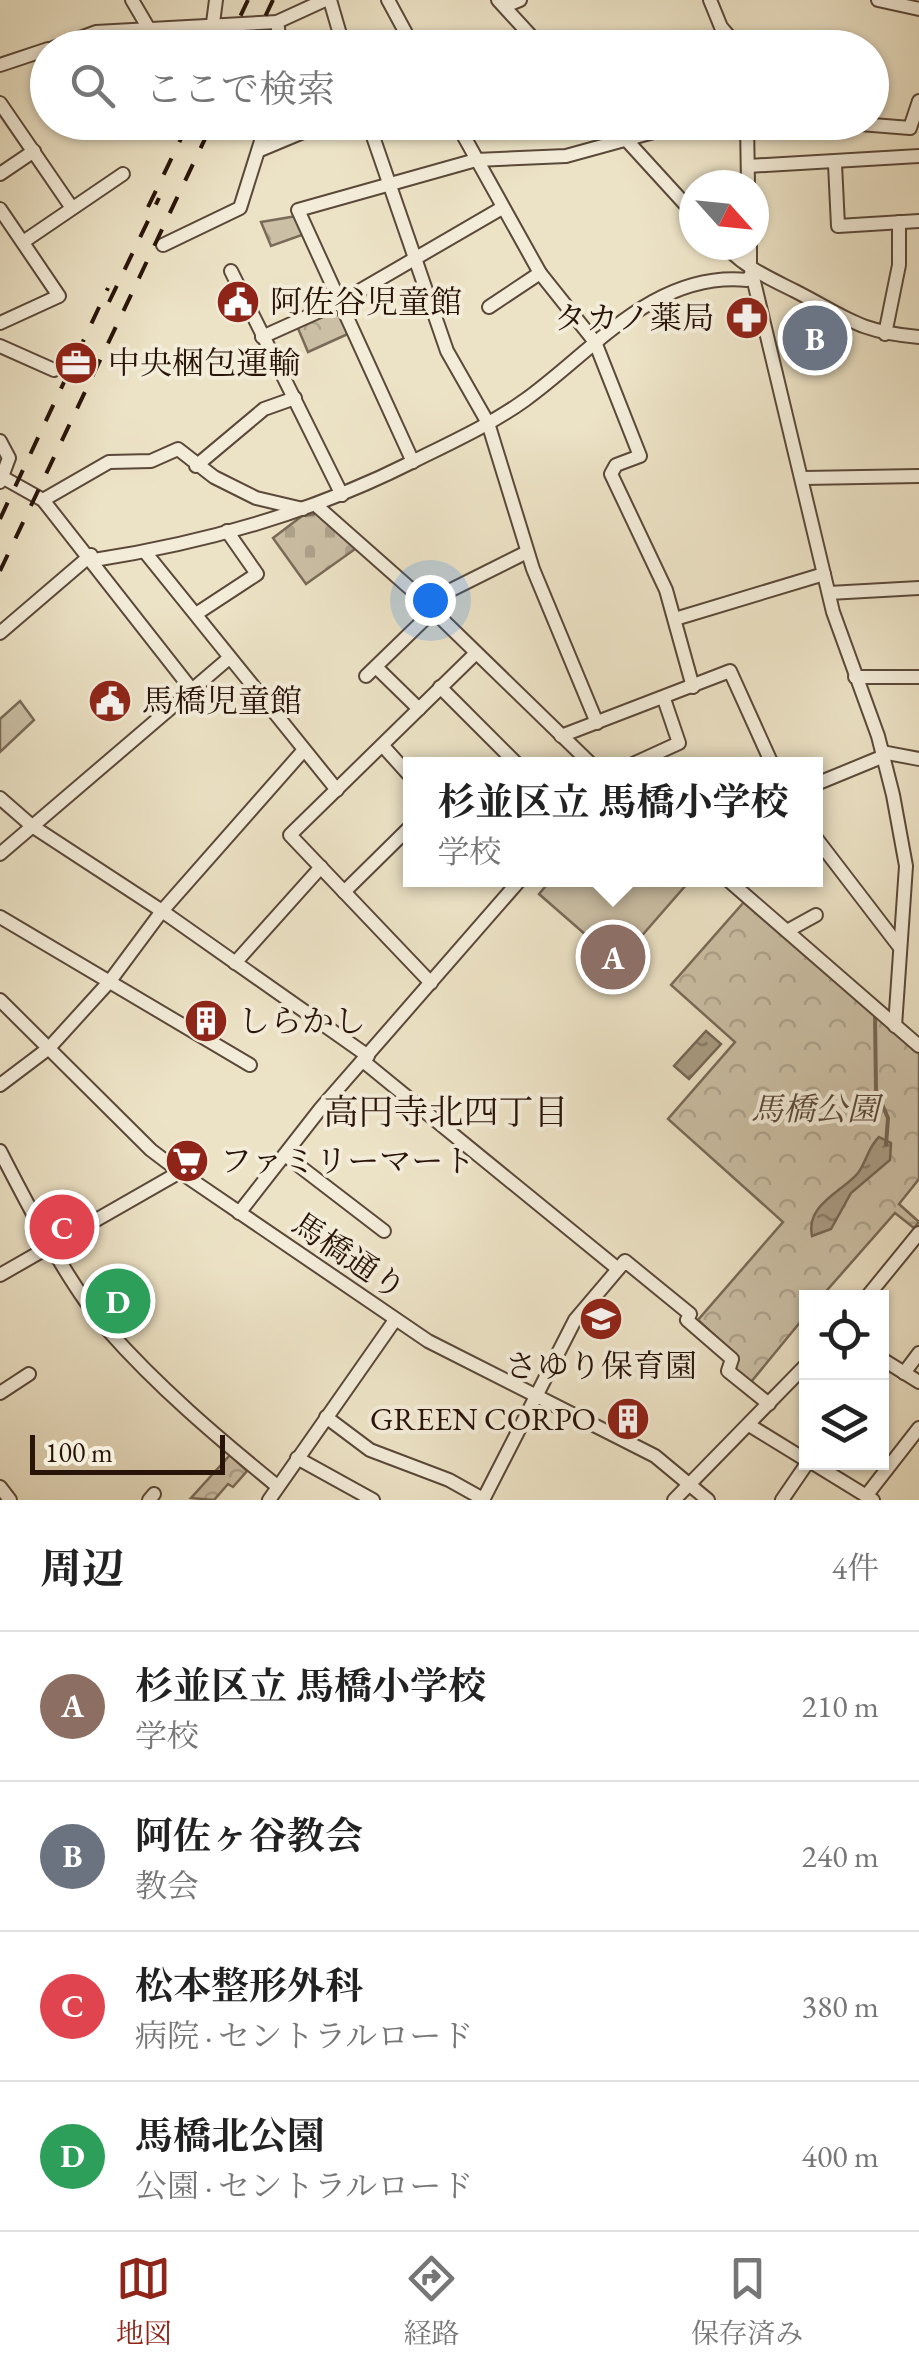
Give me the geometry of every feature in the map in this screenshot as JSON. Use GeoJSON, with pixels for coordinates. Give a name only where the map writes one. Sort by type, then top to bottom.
{"type":"FeatureCollection","features":[{"type":"Feature","properties":{"kind":"street"},"geometry":{"type":"LineString","coordinates":[[132,0],[149,29]]}},
{"type":"Feature","properties":{"kind":"street"},"geometry":{"type":"LineString","coordinates":[[213,24],[216,0]]}},
{"type":"Feature","properties":{"kind":"street"},"geometry":{"type":"LineString","coordinates":[[131,30],[277,22],[328,0],[338,30]]}},
{"type":"Feature","properties":{"kind":"street"},"geometry":{"type":"LineString","coordinates":[[388,0],[404,30]]}},
{"type":"Feature","properties":{"kind":"street"},"geometry":{"type":"LineString","coordinates":[[502,3],[520,0]]}},
{"type":"Feature","properties":{"kind":"street"},"geometry":{"type":"LineString","coordinates":[[710,0],[724,30]]}},
{"type":"Feature","properties":{"kind":"street"},"geometry":{"type":"LineString","coordinates":[[878,0],[919,9]]}},
{"type":"Feature","properties":{"kind":"street"},"geometry":{"type":"LineString","coordinates":[[502,3],[526,30]]}},
{"type":"Feature","properties":{"kind":"street"},"geometry":{"type":"LineString","coordinates":[[277,22],[278,30]]}},
{"type":"Feature","properties":{"kind":"street"},"geometry":{"type":"LineString","coordinates":[[0,66],[30,55]]}},
{"type":"Feature","properties":{"kind":"street"},"geometry":{"type":"LineString","coordinates":[[889,126],[910,128],[919,100]]}},
{"type":"Feature","properties":{"kind":"street"},"geometry":{"type":"LineString","coordinates":[[0,103],[72,208]]}},
{"type":"Feature","properties":{"kind":"street"},"geometry":{"type":"LineString","coordinates":[[163,245],[240,208],[262,140]]}},
{"type":"Feature","properties":{"kind":"street"},"geometry":{"type":"LineString","coordinates":[[260,150],[284,140]]}},
{"type":"Feature","properties":{"kind":"street"},"geometry":{"type":"LineString","coordinates":[[374,140],[447,351],[488,424],[527,552],[597,723]]}},
{"type":"Feature","properties":{"kind":"street"},"geometry":{"type":"LineString","coordinates":[[465,140],[540,274],[595,342],[640,456],[616,465],[611,474],[661,577],[692,687]]}},
{"type":"Feature","properties":{"kind":"street"},"geometry":{"type":"LineString","coordinates":[[412,462],[298,210],[476,160],[566,156],[634,140]]}},
{"type":"Feature","properties":{"kind":"street"},"geometry":{"type":"LineString","coordinates":[[747,140],[748,170]]}},
{"type":"Feature","properties":{"kind":"street"},"geometry":{"type":"LineString","coordinates":[[628,142],[679,198]]}},
{"type":"Feature","properties":{"kind":"street"},"geometry":{"type":"LineString","coordinates":[[0,174],[34,150]]}},
{"type":"Feature","properties":{"kind":"street"},"geometry":{"type":"LineString","coordinates":[[748,166],[836,164],[919,156]]}},
{"type":"Feature","properties":{"kind":"street"},"geometry":{"type":"LineString","coordinates":[[836,164],[838,226],[919,221]]}},
{"type":"Feature","properties":{"kind":"street"},"geometry":{"type":"LineString","coordinates":[[23,242],[124,174]]}},
{"type":"Feature","properties":{"kind":"street"},"geometry":{"type":"LineString","coordinates":[[262,337],[342,301],[502,208]]}},
{"type":"Feature","properties":{"kind":"street"},"geometry":{"type":"LineString","coordinates":[[0,209],[60,296],[0,324]]}},
{"type":"Feature","properties":{"kind":"street"},"geometry":{"type":"LineString","coordinates":[[885,334],[899,265],[900,222]]}},
{"type":"Feature","properties":{"kind":"street"},"geometry":{"type":"LineString","coordinates":[[740,260],[753,272],[798,293],[839,319],[885,334],[919,336]]}},
{"type":"Feature","properties":{"kind":"street"},"geometry":{"type":"LineString","coordinates":[[752,260],[829,593],[883,754],[912,869],[898,946],[896,1026]]}},
{"type":"Feature","properties":{"kind":"street"},"geometry":{"type":"LineString","coordinates":[[230,271],[342,495]]}},
{"type":"Feature","properties":{"kind":"street"},"geometry":{"type":"LineString","coordinates":[[0,633],[92,558],[145,552],[318,507],[488,424],[530,396],[643,306],[700,284],[746,280],[753,272]]}},
{"type":"Feature","properties":{"kind":"street"},"geometry":{"type":"LineString","coordinates":[[488,306],[540,274]]}},
{"type":"Feature","properties":{"kind":"street"},"geometry":{"type":"LineString","coordinates":[[0,346],[54,370]]}},
{"type":"Feature","properties":{"kind":"street"},"geometry":{"type":"LineString","coordinates":[[196,466],[264,409],[295,398]]}},
{"type":"Feature","properties":{"kind":"street"},"geometry":{"type":"LineString","coordinates":[[0,440],[9,458],[1,480],[44,500],[192,690]]}},
{"type":"Feature","properties":{"kind":"street"},"geometry":{"type":"LineString","coordinates":[[44,500],[108,462],[150,461],[178,449],[196,466],[256,498],[303,509]]}},
{"type":"Feature","properties":{"kind":"street"},"geometry":{"type":"LineString","coordinates":[[804,478],[919,476]]}},
{"type":"Feature","properties":{"kind":"street"},"geometry":{"type":"LineString","coordinates":[[318,507],[430,607],[584,757]]}},
{"type":"Feature","properties":{"kind":"street"},"geometry":{"type":"LineString","coordinates":[[196,614],[257,574],[226,531]]}},
{"type":"Feature","properties":{"kind":"street"},"geometry":{"type":"LineString","coordinates":[[145,552],[337,790]]}},
{"type":"Feature","properties":{"kind":"street"},"geometry":{"type":"LineString","coordinates":[[419,708],[372,672],[430,607],[527,552]]}},
{"type":"Feature","properties":{"kind":"street"},"geometry":{"type":"LineString","coordinates":[[675,619],[824,574]]}},
{"type":"Feature","properties":{"kind":"street"},"geometry":{"type":"LineString","coordinates":[[829,593],[919,588]]}},
{"type":"Feature","properties":{"kind":"street"},"geometry":{"type":"LineString","coordinates":[[430,983],[290,836],[476,652]]}},
{"type":"Feature","properties":{"kind":"street"},"geometry":{"type":"LineString","coordinates":[[0,854],[228,659]]}},
{"type":"Feature","properties":{"kind":"street"},"geometry":{"type":"LineString","coordinates":[[561,736],[730,671],[769,757]]}},
{"type":"Feature","properties":{"kind":"street"},"geometry":{"type":"LineString","coordinates":[[855,676],[919,677]]}},
{"type":"Feature","properties":{"kind":"street"},"geometry":{"type":"LineString","coordinates":[[440,687],[510,757]]}},
{"type":"Feature","properties":{"kind":"street"},"geometry":{"type":"LineString","coordinates":[[648,757],[679,744],[664,699]]}},
{"type":"Feature","properties":{"kind":"street"},"geometry":{"type":"LineString","coordinates":[[382,746],[403,768]]}},
{"type":"Feature","properties":{"kind":"street"},"geometry":{"type":"LineString","coordinates":[[0,1086],[49,1048],[110,981],[162,911],[303,751]]}},
{"type":"Feature","properties":{"kind":"street"},"geometry":{"type":"LineString","coordinates":[[823,781],[883,754],[919,759]]}},
{"type":"Feature","properties":{"kind":"street"},"geometry":{"type":"LineString","coordinates":[[0,798],[32,826],[162,911],[366,1058],[618,1269]]}},
{"type":"Feature","properties":{"kind":"street"},"geometry":{"type":"LineString","coordinates":[[344,892],[403,834]]}},
{"type":"Feature","properties":{"kind":"street"},"geometry":{"type":"LineString","coordinates":[[823,847],[898,946]]}},
{"type":"Feature","properties":{"kind":"street"},"geometry":{"type":"LineString","coordinates":[[235,963],[321,867]]}},
{"type":"Feature","properties":{"kind":"street"},"geometry":{"type":"LineString","coordinates":[[239,1214],[507,887]]}},
{"type":"Feature","properties":{"kind":"street"},"geometry":{"type":"LineString","coordinates":[[736,887],[919,1046]]}},
{"type":"Feature","properties":{"kind":"street"},"geometry":{"type":"LineString","coordinates":[[787,931],[816,916]]}},
{"type":"Feature","properties":{"kind":"street"},"geometry":{"type":"LineString","coordinates":[[0,917],[250,1065]]}},
{"type":"Feature","properties":{"kind":"street","name":"馬橋通り"},"geometry":{"type":"LineString","coordinates":[[0,1000],[151,1150],[239,1214],[395,1320],[655,1456],[708,1500]]}},
{"type":"Feature","properties":{"kind":"street"},"geometry":{"type":"LineString","coordinates":[[0,1151],[108,1330],[188,1412],[277,1486]]}},
{"type":"Feature","properties":{"kind":"street"},"geometry":{"type":"LineString","coordinates":[[285,1155],[384,1231]]}},
{"type":"Feature","properties":{"kind":"street"},"geometry":{"type":"LineString","coordinates":[[0,1276],[180,1172]]}},
{"type":"Feature","properties":{"kind":"street"},"geometry":{"type":"LineString","coordinates":[[873,1290],[918,1236]]}},
{"type":"Feature","properties":{"kind":"street"},"geometry":{"type":"LineString","coordinates":[[326,1416],[370,1450],[450,1480],[483,1500],[576,1320],[626,1261],[690,1314],[688,1320],[732,1359],[728,1371],[769,1404]]}},
{"type":"Feature","properties":{"kind":"street"},"geometry":{"type":"LineString","coordinates":[[269,1500],[395,1320]]}},
{"type":"Feature","properties":{"kind":"street"},"geometry":{"type":"LineString","coordinates":[[904,1373],[919,1353]]}},
{"type":"Feature","properties":{"kind":"street"},"geometry":{"type":"LineString","coordinates":[[889,1363],[919,1382]]}},
{"type":"Feature","properties":{"kind":"street"},"geometry":{"type":"LineString","coordinates":[[674,1500],[799,1372]]}},
{"type":"Feature","properties":{"kind":"street"},"geometry":{"type":"LineString","coordinates":[[0,1393],[28,1374]]}},
{"type":"Feature","properties":{"kind":"street"},"geometry":{"type":"LineString","coordinates":[[749,1425],[799,1456]]}},
{"type":"Feature","properties":{"kind":"street"},"geometry":{"type":"LineString","coordinates":[[822,1470],[870,1498],[919,1428]]}},
{"type":"Feature","properties":{"kind":"street"},"geometry":{"type":"LineString","coordinates":[[296,1458],[373,1500]]}},
{"type":"Feature","properties":{"kind":"street"},"geometry":{"type":"LineString","coordinates":[[782,1500],[803,1470]]}},
{"type":"Feature","properties":{"kind":"street"},"geometry":{"type":"LineString","coordinates":[[0,1487],[10,1500]]}},
{"type":"Feature","properties":{"kind":"green space"},"geometry":{"type":"Polygon","coordinates":[[[297,216],[302,235],[271,246],[261,222],[297,216]]]}},
{"type":"Feature","properties":{"kind":"green space"},"geometry":{"type":"Polygon","coordinates":[[[340,308],[350,333],[308,352],[297,326],[340,308]]]}},
{"type":"Feature","properties":{"kind":"green space"},"geometry":{"type":"Polygon","coordinates":[[[321,513],[358,547],[306,584],[273,538],[302,516],[321,513]]]}},
{"type":"Feature","properties":{"kind":"green space"},"geometry":{"type":"Polygon","coordinates":[[[20,701],[34,720],[0,752],[0,719],[20,701]]]}},
{"type":"Feature","properties":{"kind":"green space"},"geometry":{"type":"Polygon","coordinates":[[[545,887],[684,887],[618,963],[539,894],[545,887]]]}},
{"type":"Feature","properties":{"kind":"green space","name":"馬橋公園"},"geometry":{"type":"Polygon","coordinates":[[[744,902],[919,1053],[919,1179],[899,1204],[919,1222],[914,1228],[895,1213],[827,1290],[799,1290],[799,1324],[751,1382],[736,1370],[737,1356],[698,1320],[783,1222],[668,1119],[735,1042],[671,985],[744,902]]]}},
{"type":"Feature","properties":{"kind":"green space"},"geometry":{"type":"Polygon","coordinates":[[[124,1275],[145,1300],[113,1327],[92,1302],[124,1275]]]}},
{"type":"Feature","properties":{"kind":"green space"},"geometry":{"type":"Polygon","coordinates":[[[230,1455],[247,1471],[233,1487],[228,1484],[214,1500],[191,1498],[230,1455]]]}},
{"type":"Feature","properties":{"kind":"water"},"geometry":{"type":"Polygon","coordinates":[[[706,1031],[721,1044],[689,1079],[674,1066],[706,1031]]]}},
{"type":"Feature","properties":{"kind":"water"},"geometry":{"type":"Polygon","coordinates":[[[879,1137],[891,1143],[890,1160],[851,1193],[831,1229],[812,1236],[811,1225],[819,1207],[858,1173],[879,1137]]]}},
{"type":"Feature","properties":{"kind":"waterway"},"geometry":{"type":"LineString","coordinates":[[875,1016],[876,1090],[888,1118],[886,1145]]}},
{"type":"Feature","properties":{"kind":"railway"},"geometry":{"type":"LineString","coordinates":[[234,30],[248,0]]}},
{"type":"Feature","properties":{"kind":"railway"},"geometry":{"type":"LineString","coordinates":[[259,30],[273,0]]}},
{"type":"Feature","properties":{"kind":"railway"},"geometry":{"type":"LineString","coordinates":[[148,207],[180,140]]}},
{"type":"Feature","properties":{"kind":"railway"},"geometry":{"type":"LineString","coordinates":[[0,571],[204,140]]}},
{"type":"Feature","properties":{"kind":"railway"},"geometry":{"type":"LineString","coordinates":[[109,302],[159,198]]}},
{"type":"Feature","properties":{"kind":"railway"},"geometry":{"type":"LineString","coordinates":[[0,519],[108,288]]}},
{"type":"Feature","properties":{"kind":"place","name":"阿佐谷児童館"},"geometry":{"type":"Point","coordinates":[238,302]}},
{"type":"Feature","properties":{"kind":"place","name":"タカノ薬局"},"geometry":{"type":"Point","coordinates":[747,318]}},
{"type":"Feature","properties":{"kind":"place","name":"阿佐ヶ谷教会"},"geometry":{"type":"Point","coordinates":[815,338]}},
{"type":"Feature","properties":{"kind":"place","name":"中央梱包運輸"},"geometry":{"type":"Point","coordinates":[76,363]}},
{"type":"Feature","properties":{"kind":"place","name":"馬橋児童館"},"geometry":{"type":"Point","coordinates":[110,701]}},
{"type":"Feature","properties":{"kind":"place","name":"杉並区立 馬橋小学校"},"geometry":{"type":"Point","coordinates":[613,957]}},
{"type":"Feature","properties":{"kind":"place","name":"しらかし"},"geometry":{"type":"Point","coordinates":[206,1021]}},
{"type":"Feature","properties":{"kind":"place","name":"ファミリーマート"},"geometry":{"type":"Point","coordinates":[187,1161]}},
{"type":"Feature","properties":{"kind":"place","name":"松本整形外科"},"geometry":{"type":"Point","coordinates":[62,1227]}},
{"type":"Feature","properties":{"kind":"place","name":"馬橋北公園"},"geometry":{"type":"Point","coordinates":[118,1301]}},
{"type":"Feature","properties":{"kind":"place","name":"さゆり保育園"},"geometry":{"type":"Point","coordinates":[601,1319]}},
{"type":"Feature","properties":{"kind":"place","name":"GREEN CORPO"},"geometry":{"type":"Point","coordinates":[628,1419]}},
{"type":"Feature","properties":{"kind":"district","name":"高円寺北四丁目"},"geometry":{"type":"Point","coordinates":[446,1111]}}]}
